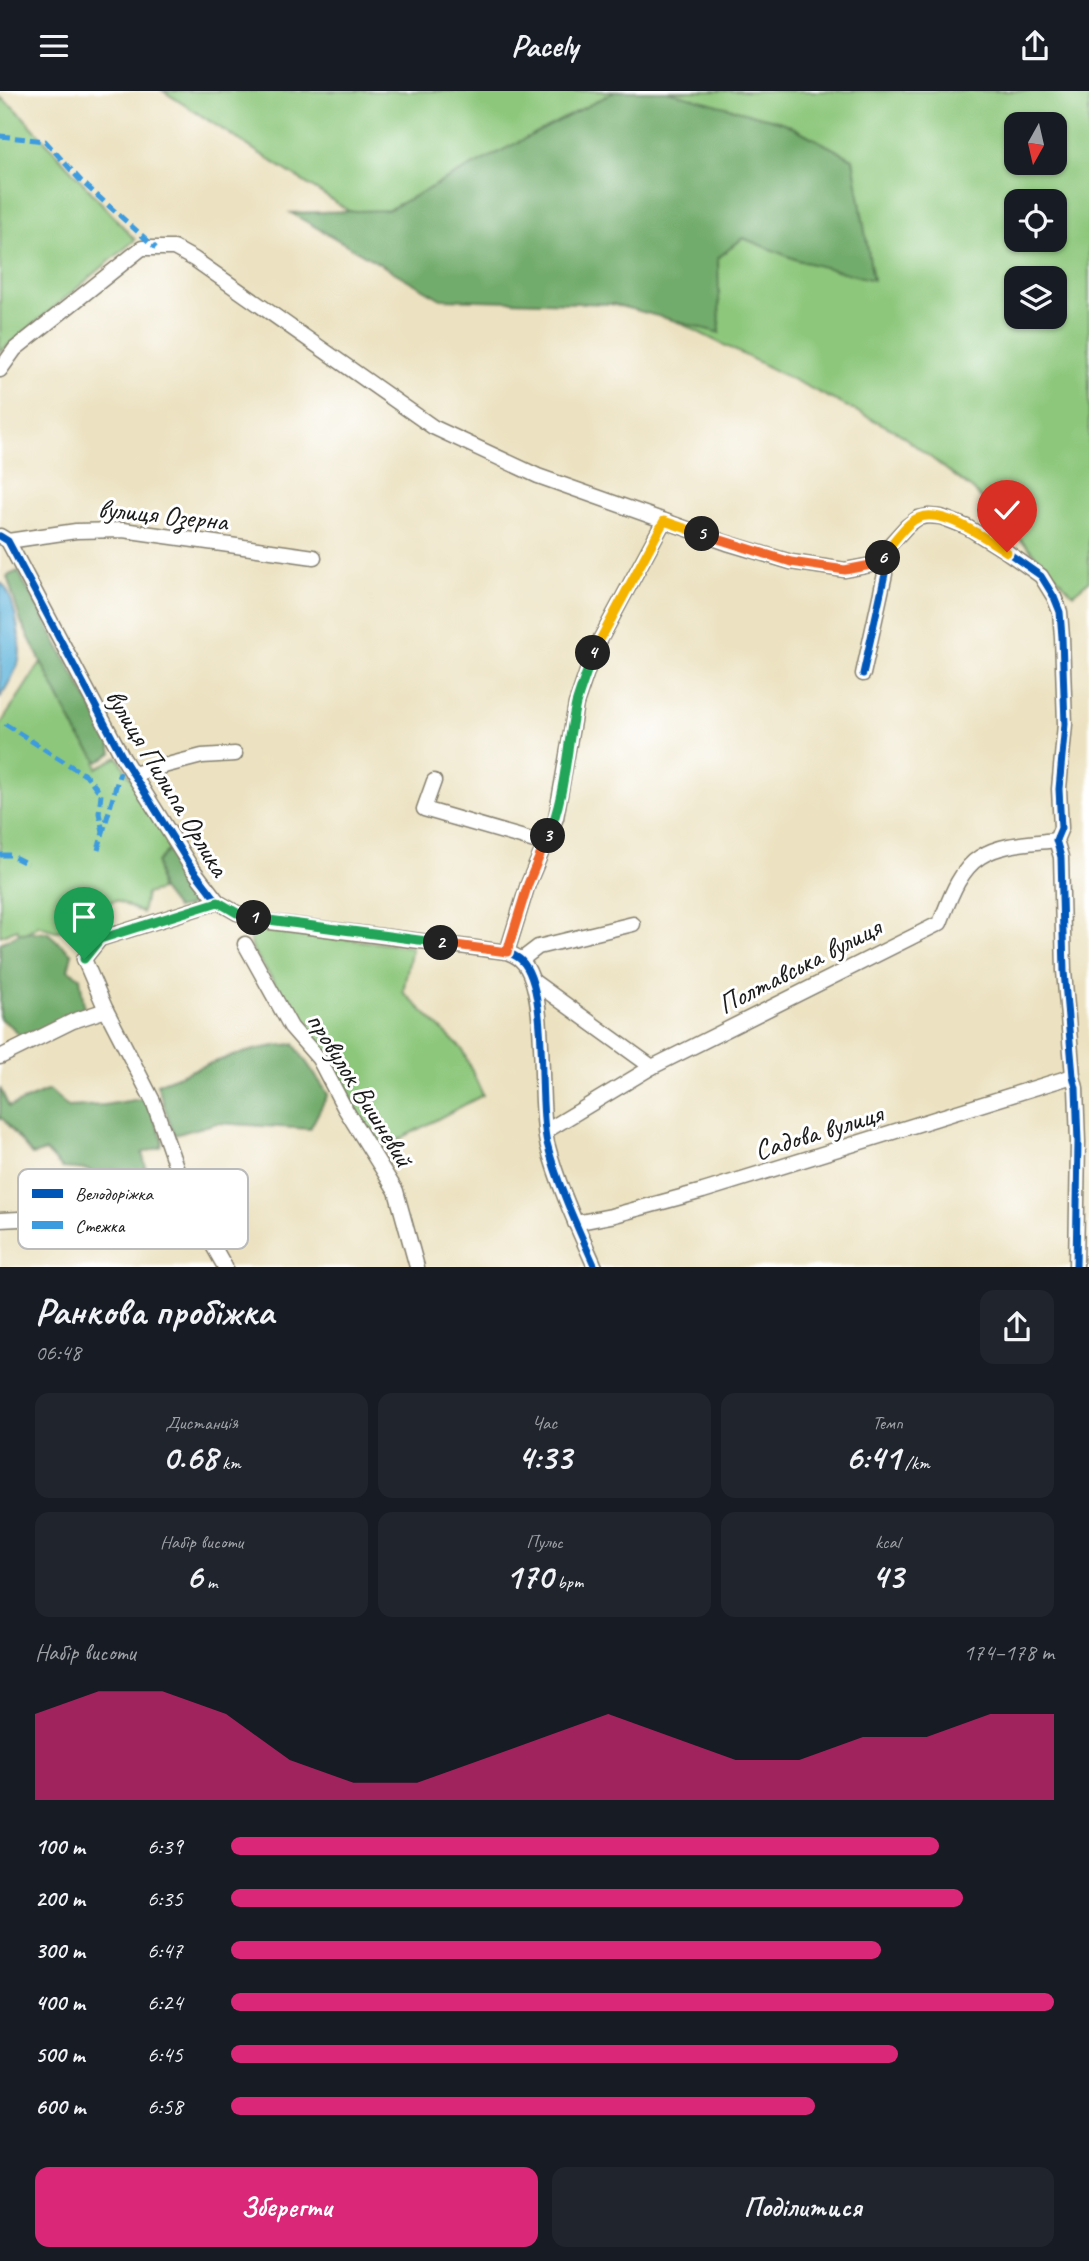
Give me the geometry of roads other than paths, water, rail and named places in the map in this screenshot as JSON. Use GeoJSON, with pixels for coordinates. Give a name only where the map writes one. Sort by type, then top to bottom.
{"type":"FeatureCollection","features":[{"type":"Feature","properties":{"kind":"street"},"geometry":{"type":"LineString","coordinates":[[0,370],[15,349],[142,248],[174,248],[194,258],[433,426],[538,476],[791,562],[845,570],[881,563]]}},
{"type":"Feature","properties":{"kind":"street"},"geometry":{"type":"LineString","coordinates":[[863,674],[885,574],[881,563],[887,549],[918,517],[941,517],[967,527],[1041,576],[1055,597],[1060,612],[1062,637],[1065,724],[1059,789],[1060,828],[1056,839],[1061,856],[1064,971],[1076,1088],[1076,1267]]}},
{"type":"Feature","properties":{"kind":"street"},"geometry":{"type":"LineString","coordinates":[[507,952],[528,884],[556,818],[576,704],[594,651],[664,521]]}},
{"type":"Feature","properties":{"kind":"street","name":"вулиця Озерна"},"geometry":{"type":"LineString","coordinates":[[4,538],[76,531],[123,530],[314,557]]}},
{"type":"Feature","properties":{"kind":"street","name":"вулиця Пилипа Орлика"},"geometry":{"type":"LineString","coordinates":[[4,538],[133,774],[191,867],[218,902],[237,913],[262,921],[507,952],[521,960]]}},
{"type":"Feature","properties":{"kind":"street"},"geometry":{"type":"LineString","coordinates":[[133,774],[202,756],[235,754]]}},
{"type":"Feature","properties":{"kind":"street"},"geometry":{"type":"LineString","coordinates":[[434,781],[424,809],[545,843]]}},
{"type":"Feature","properties":{"kind":"street","name":"Полтавська вулиця"},"geometry":{"type":"LineString","coordinates":[[546,1131],[652,1067],[940,923],[958,882],[979,857],[997,849],[1056,839]]}},
{"type":"Feature","properties":{"kind":"street"},"geometry":{"type":"LineString","coordinates":[[177,1169],[153,1101],[106,1010],[84,959],[100,939],[218,902]]}},
{"type":"Feature","properties":{"kind":"street"},"geometry":{"type":"LineString","coordinates":[[595,1267],[563,1196],[546,1131],[537,1004],[533,981],[521,960],[538,947],[633,924]]}},
{"type":"Feature","properties":{"kind":"street","name":"провулок Вишневий"},"geometry":{"type":"LineString","coordinates":[[245,944],[291,1027],[319,1059],[344,1107],[396,1191],[417,1267]]}},
{"type":"Feature","properties":{"kind":"street"},"geometry":{"type":"LineString","coordinates":[[533,981],[652,1067]]}},
{"type":"Feature","properties":{"kind":"street"},"geometry":{"type":"LineString","coordinates":[[0,1057],[73,1021],[106,1010]]}},
{"type":"Feature","properties":{"kind":"street","name":"Садова вулиця"},"geometry":{"type":"LineString","coordinates":[[575,1223],[611,1216],[728,1184],[1073,1076]]}},
{"type":"Feature","properties":{"kind":"street"},"geometry":{"type":"LineString","coordinates":[[0,1220],[18,1219]]}},
{"type":"Feature","properties":{"kind":"street"},"geometry":{"type":"LineString","coordinates":[[215,1249],[225,1267]]}},
{"type":"Feature","properties":{"kind":"water"},"geometry":{"type":"Polygon","coordinates":[[[0,582],[10,597],[13,608],[20,657],[0,698],[0,582]]]}}]}
